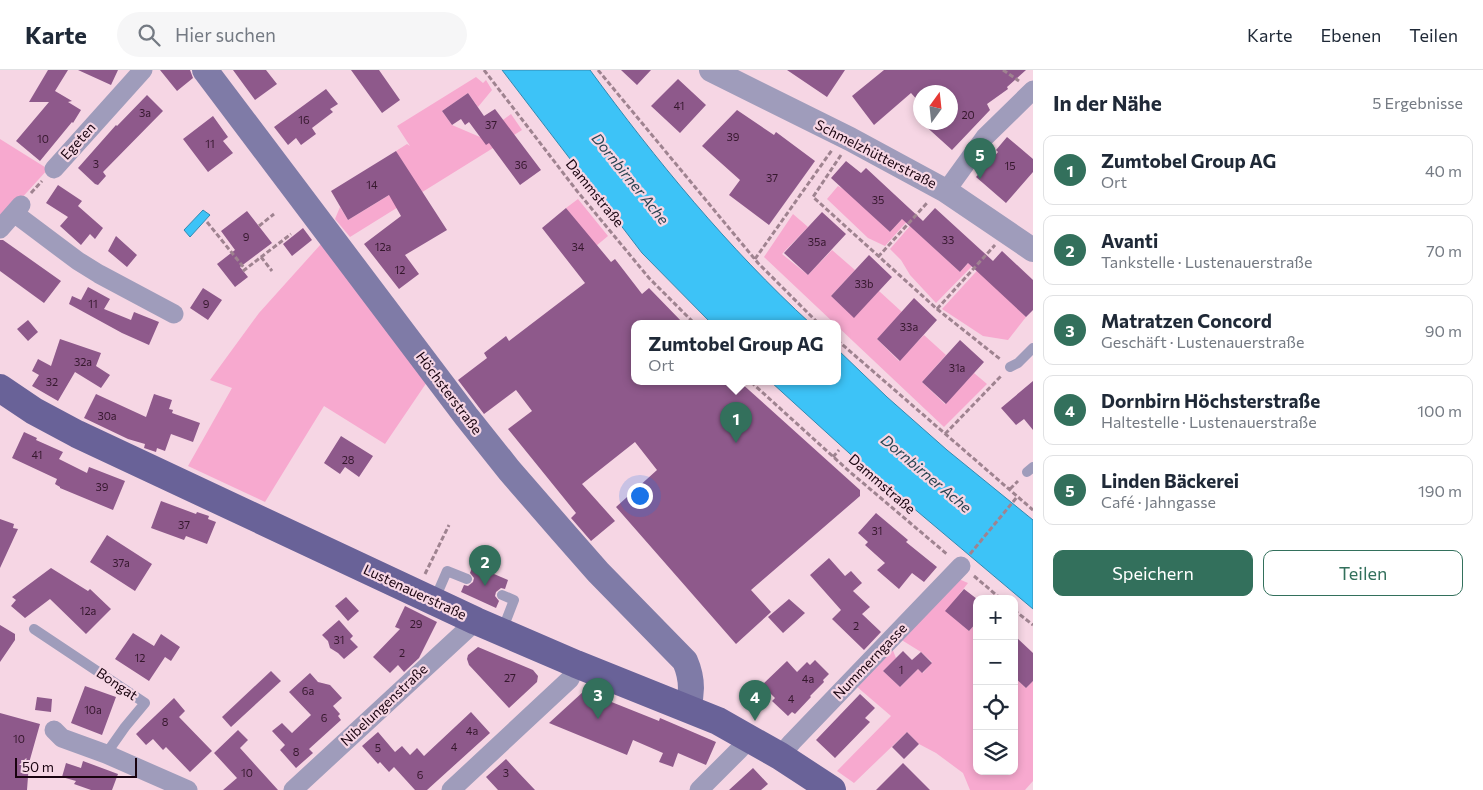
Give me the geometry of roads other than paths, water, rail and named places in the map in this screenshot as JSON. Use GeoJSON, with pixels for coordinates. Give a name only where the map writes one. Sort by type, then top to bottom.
{"type":"FeatureCollection","features":[{"type":"Feature","properties":{"kind":"main road","name":"Höchsterstraße"},"geometry":{"type":"LineString","coordinates":[[205,70],[466,416],[503,462],[598,572],[685,661],[692,689],[688,707]]}},
{"type":"Feature","properties":{"kind":"main road","name":"Lustenauerstraße"},"geometry":{"type":"LineString","coordinates":[[0,388],[34,411],[77,434],[428,590],[476,621],[576,664],[688,707],[718,721],[780,756],[832,790]]}},
{"type":"Feature","properties":{"kind":"street","name":"Egeten"},"geometry":{"type":"LineString","coordinates":[[54,169],[143,70]]}},
{"type":"Feature","properties":{"kind":"street","name":"Schmelzhütterstraße"},"geometry":{"type":"LineString","coordinates":[[711,70],[850,139],[938,196],[1033,250]]}},
{"type":"Feature","properties":{"kind":"street"},"geometry":{"type":"LineString","coordinates":[[938,196],[1028,87]]}},
{"type":"Feature","properties":{"kind":"street"},"geometry":{"type":"LineString","coordinates":[[0,229],[17,209],[78,261],[174,314]]}},
{"type":"Feature","properties":{"kind":"street","name":"Nummerngasse"},"geometry":{"type":"LineString","coordinates":[[780,756],[964,562]]}},
{"type":"Feature","properties":{"kind":"street","name":"Nibelungenstraße"},"geometry":{"type":"LineString","coordinates":[[292,790],[476,621]]}},
{"type":"Feature","properties":{"kind":"street"},"geometry":{"type":"LineString","coordinates":[[451,790],[570,679],[576,664]]}},
{"type":"Feature","properties":{"kind":"street"},"geometry":{"type":"LineString","coordinates":[[54,730],[62,738],[106,754],[188,790]]}},
{"type":"Feature","properties":{"kind":"street"},"geometry":{"type":"LineString","coordinates":[[699,790],[749,738]]}},
{"type":"Feature","properties":{"kind":"lane"},"geometry":{"type":"LineString","coordinates":[[1010,367],[1018,363],[1033,348]]}},
{"type":"Feature","properties":{"kind":"lane"},"geometry":{"type":"LineString","coordinates":[[428,590],[447,570],[467,579]]}},
{"type":"Feature","properties":{"kind":"lane"},"geometry":{"type":"LineString","coordinates":[[502,595],[514,600],[502,632]]}},
{"type":"Feature","properties":{"kind":"lane","name":"Bongat"},"geometry":{"type":"LineString","coordinates":[[34,629],[145,703],[106,754]]}},
{"type":"Feature","properties":{"kind":"water","name":"Dornbirner Ache"},"geometry":{"type":"Polygon","coordinates":[[[502,70],[590,70],[694,202],[751,265],[807,320],[708,320],[642,253],[502,70]]]}},
{"type":"Feature","properties":{"kind":"water"},"geometry":{"type":"Polygon","coordinates":[[[203,210],[210,215],[190,237],[184,230],[203,210]]]}},
{"type":"Feature","properties":{"kind":"water","name":"Dornbirner Ache"},"geometry":{"type":"Polygon","coordinates":[[[841,353],[947,450],[1033,520],[1033,609],[860,463],[774,385],[841,385],[841,353]]]}},
{"type":"Feature","properties":{"kind":"place","name":"Linden Bäckerei"},"geometry":{"type":"Point","coordinates":[980,179]}},
{"type":"Feature","properties":{"kind":"place","name":"Zumtobel Group AG"},"geometry":{"type":"Point","coordinates":[736,443]}},
{"type":"Feature","properties":{"kind":"place","name":"Avanti"},"geometry":{"type":"Point","coordinates":[485,586]}},
{"type":"Feature","properties":{"kind":"place","name":"Matratzen Concord"},"geometry":{"type":"Point","coordinates":[598,719]}},
{"type":"Feature","properties":{"kind":"place","name":"Dornbirn Höchsterstraße"},"geometry":{"type":"Point","coordinates":[755,721]}}]}
